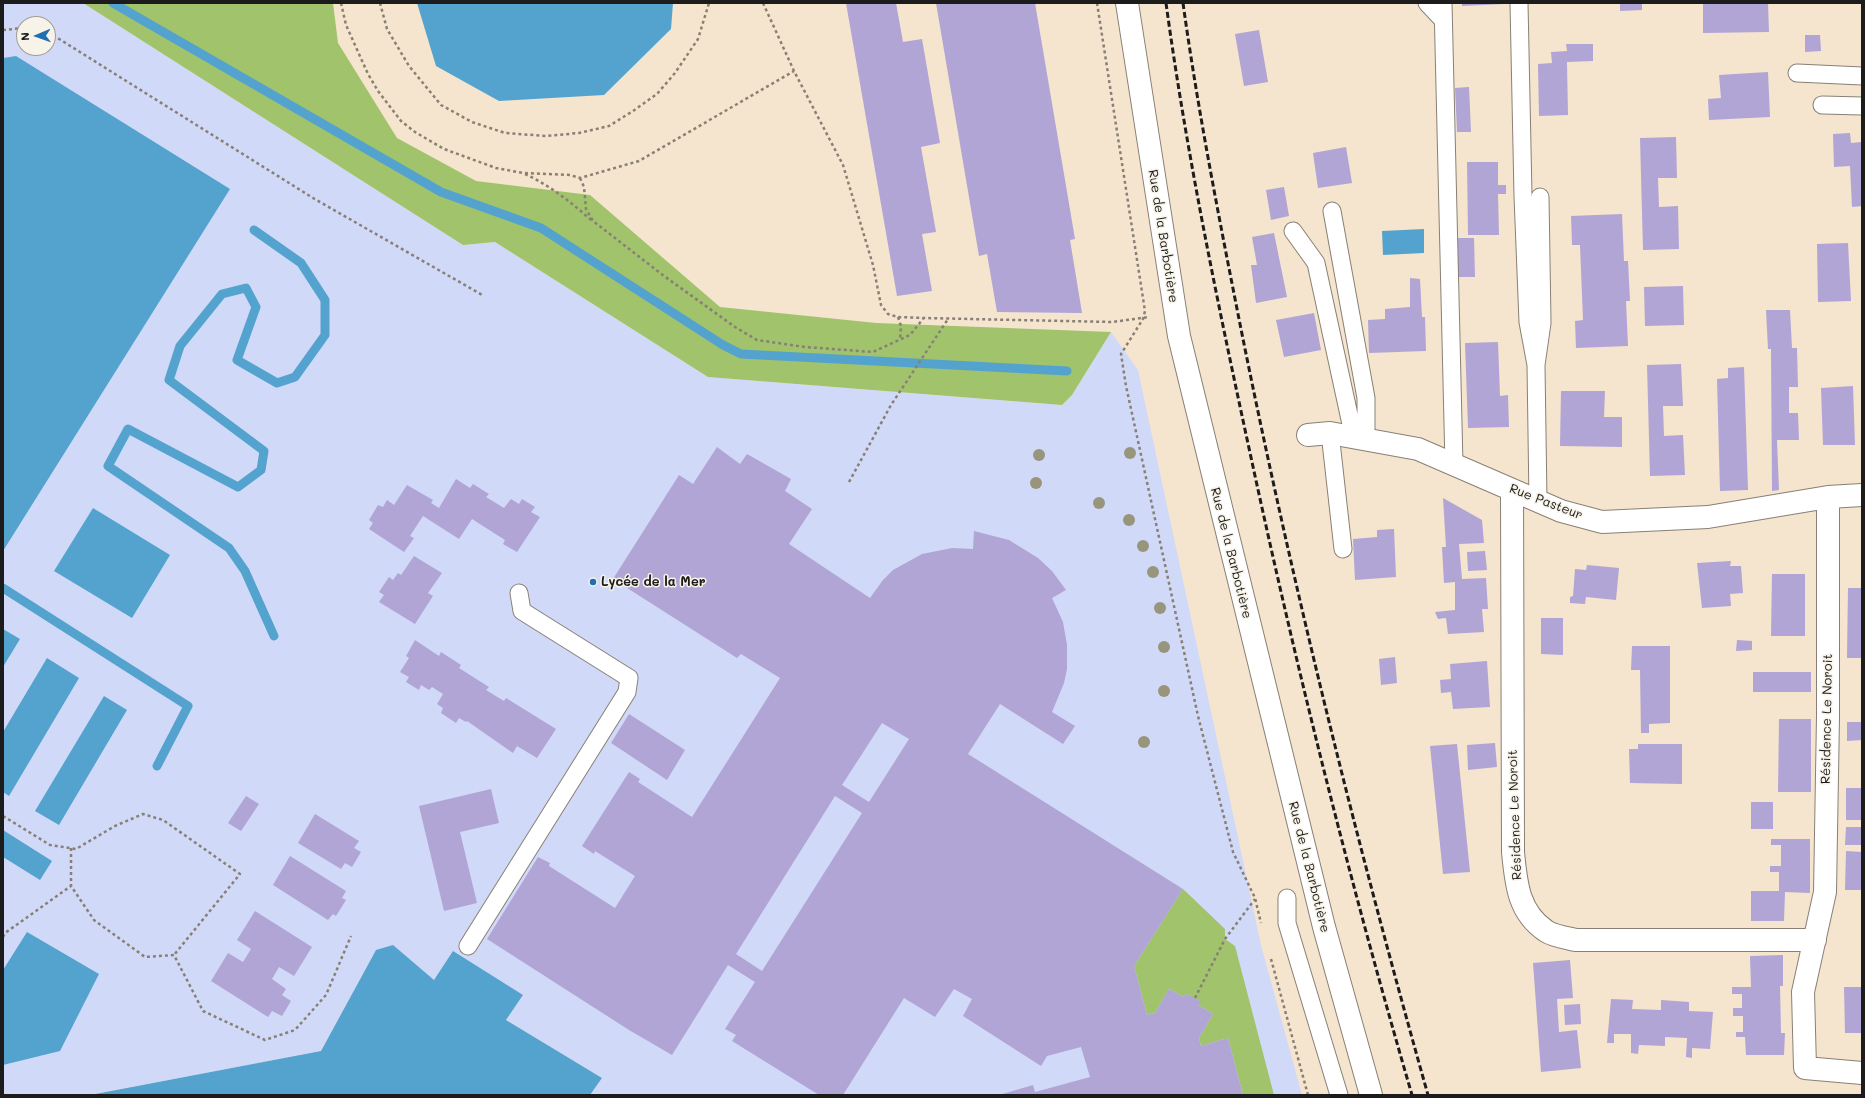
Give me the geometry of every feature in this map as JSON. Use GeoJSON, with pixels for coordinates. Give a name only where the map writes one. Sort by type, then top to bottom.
{"type":"FeatureCollection","features":[{"type":"Feature","properties":{"kind":"street","name":"Rue de la Barbotière"},"geometry":{"type":"LineString","coordinates":[[1127,3],[1179,336],[1324,927],[1371,1095]]}},
{"type":"Feature","properties":{"kind":"street","name":"Rue Pasteur"},"geometry":{"type":"LineString","coordinates":[[1308,435],[1330,434],[1418,449],[1561,511],[1602,522],[1708,517],[1828,497],[1862,495]]}},
{"type":"Feature","properties":{"kind":"street","name":"Résidence Le Noroit"},"geometry":{"type":"LineString","coordinates":[[1512,490],[1513,852],[1516,884],[1526,912],[1547,932],[1576,940],[1815,940]]}},
{"type":"Feature","properties":{"kind":"street","name":"Résidence Le Noroit"},"geometry":{"type":"LineString","coordinates":[[1828,497],[1828,716],[1825,892],[1803,992],[1805,1068],[1862,1073]]}},
{"type":"Feature","properties":{"kind":"lane"},"geometry":{"type":"LineString","coordinates":[[1427,3],[1443,11],[1454,465]]}},
{"type":"Feature","properties":{"kind":"lane"},"geometry":{"type":"LineString","coordinates":[[1519,3],[1528,322],[1536,365]]}},
{"type":"Feature","properties":{"kind":"lane"},"geometry":{"type":"LineString","coordinates":[[1797,73],[1862,76]]}},
{"type":"Feature","properties":{"kind":"lane"},"geometry":{"type":"LineString","coordinates":[[1822,105],[1862,106]]}},
{"type":"Feature","properties":{"kind":"lane"},"geometry":{"type":"LineString","coordinates":[[1538,501],[1536,365],[1542,323],[1540,197]]}},
{"type":"Feature","properties":{"kind":"lane"},"geometry":{"type":"LineString","coordinates":[[1332,211],[1366,398],[1360,439]]}},
{"type":"Feature","properties":{"kind":"lane"},"geometry":{"type":"LineString","coordinates":[[1293,231],[1316,263],[1360,439]]}},
{"type":"Feature","properties":{"kind":"lane"},"geometry":{"type":"LineString","coordinates":[[1330,434],[1343,549]]}},
{"type":"Feature","properties":{"kind":"lane"},"geometry":{"type":"LineString","coordinates":[[468,946],[627,692],[629,678],[522,611],[519,593]]}},
{"type":"Feature","properties":{"kind":"lane"},"geometry":{"type":"LineString","coordinates":[[1287,898],[1287,923],[1339,1095]]}},
{"type":"Feature","properties":{"kind":"path"},"geometry":{"type":"LineString","coordinates":[[341,3],[348,30],[368,74],[401,121],[415,132],[444,148],[496,168],[523,173],[570,175],[580,178],[639,161],[794,71]]}},
{"type":"Feature","properties":{"kind":"path"},"geometry":{"type":"LineString","coordinates":[[380,3],[387,29],[409,66],[441,105],[472,122],[505,133],[546,136],[579,133],[609,126],[657,94],[675,73],[698,39],[709,3]]}},
{"type":"Feature","properties":{"kind":"path"},"geometry":{"type":"LineString","coordinates":[[763,3],[794,71],[843,165],[873,265],[881,305],[888,314],[898,317],[948,319],[1112,322],[1143,319]]}},
{"type":"Feature","properties":{"kind":"path"},"geometry":{"type":"LineString","coordinates":[[1097,3],[1145,311],[1143,319],[1122,354],[1126,386],[1198,716],[1233,852],[1255,898],[1263,929]]}},
{"type":"Feature","properties":{"kind":"path"},"geometry":{"type":"LineString","coordinates":[[3,30],[16,29]]}},
{"type":"Feature","properties":{"kind":"path"},"geometry":{"type":"LineString","coordinates":[[56,37],[313,198],[484,296]]}},
{"type":"Feature","properties":{"kind":"path"},"geometry":{"type":"LineString","coordinates":[[523,173],[575,205],[593,221],[664,276],[734,327],[757,340],[862,352],[879,350],[910,335],[923,318]]}},
{"type":"Feature","properties":{"kind":"path"},"geometry":{"type":"LineString","coordinates":[[580,178],[584,187],[586,209],[593,221]]}},
{"type":"Feature","properties":{"kind":"path"},"geometry":{"type":"LineString","coordinates":[[898,317],[901,326],[900,340]]}},
{"type":"Feature","properties":{"kind":"path"},"geometry":{"type":"LineString","coordinates":[[849,482],[891,405],[948,319]]}},
{"type":"Feature","properties":{"kind":"path"},"geometry":{"type":"LineString","coordinates":[[3,816],[50,845],[70,848],[76,849],[116,826],[143,814],[163,820],[240,874],[174,955],[145,957],[94,920],[71,886],[70,848]]}},
{"type":"Feature","properties":{"kind":"path"},"geometry":{"type":"LineString","coordinates":[[3,936],[71,886]]}},
{"type":"Feature","properties":{"kind":"path"},"geometry":{"type":"LineString","coordinates":[[1194,998],[1225,938],[1255,898]]}},
{"type":"Feature","properties":{"kind":"path"},"geometry":{"type":"LineString","coordinates":[[174,955],[203,1011],[265,1040],[295,1030],[326,995],[351,936]]}},
{"type":"Feature","properties":{"kind":"path"},"geometry":{"type":"LineString","coordinates":[[1269,952],[1308,1095]]}},
{"type":"Feature","properties":{"kind":"shaded area","name":"Lycée de la Mer"},"geometry":{"type":"Polygon","coordinates":[[[3,3],[83,3],[463,245],[495,242],[708,377],[1062,405],[1072,395],[1111,332],[1138,370],[1261,945],[1302,1095],[590,1095],[602,1078],[506,1020],[523,995],[435,980],[376,950],[321,1051],[90,1095],[3,1095],[3,3]]]}},
{"type":"Feature","properties":{"kind":"green space"},"geometry":{"type":"Polygon","coordinates":[[[83,3],[333,3],[338,43],[397,138],[476,181],[590,195],[720,307],[876,323],[1111,332],[1072,395],[1062,405],[708,377],[495,242],[463,245],[83,3]]]}},
{"type":"Feature","properties":{"kind":"green space"},"geometry":{"type":"Polygon","coordinates":[[[1183,889],[1225,929],[1225,939],[1235,946],[1274,1095],[1243,1095],[1228,1038],[1201,1046],[1199,1038],[1213,1014],[1198,1005],[1200,1001],[1186,994],[1184,997],[1169,989],[1155,1013],[1147,1015],[1134,966],[1183,889]]]}},
{"type":"Feature","properties":{"kind":"water"},"geometry":{"type":"Polygon","coordinates":[[[417,3],[673,3],[671,29],[604,95],[499,101],[436,66],[417,3]]]}},
{"type":"Feature","properties":{"kind":"water"},"geometry":{"type":"Polygon","coordinates":[[[16,56],[230,189],[3,551],[3,58],[16,56]]]}},
{"type":"Feature","properties":{"kind":"water"},"geometry":{"type":"Polygon","coordinates":[[[1424,229],[1424,253],[1383,255],[1382,231],[1424,229]]]}},
{"type":"Feature","properties":{"kind":"water"},"geometry":{"type":"Polygon","coordinates":[[[93,508],[170,555],[132,618],[54,571],[93,508]]]}},
{"type":"Feature","properties":{"kind":"water"},"geometry":{"type":"Polygon","coordinates":[[[3,629],[20,639],[3,667],[3,629]]]}},
{"type":"Feature","properties":{"kind":"water"},"geometry":{"type":"Polygon","coordinates":[[[47,658],[79,678],[9,796],[3,792],[3,732],[47,658]]]}},
{"type":"Feature","properties":{"kind":"water"},"geometry":{"type":"Polygon","coordinates":[[[104,696],[127,710],[59,825],[35,811],[104,696]]]}},
{"type":"Feature","properties":{"kind":"water"},"geometry":{"type":"Polygon","coordinates":[[[3,830],[52,861],[40,880],[3,857],[3,830]]]}},
{"type":"Feature","properties":{"kind":"water"},"geometry":{"type":"Polygon","coordinates":[[[27,932],[99,974],[60,1051],[3,1065],[3,970],[27,932]]]}},
{"type":"Feature","properties":{"kind":"water"},"geometry":{"type":"Polygon","coordinates":[[[393,945],[434,980],[453,951],[523,995],[506,1020],[602,1078],[590,1095],[90,1095],[321,1051],[376,950],[393,945]]]}},
{"type":"Feature","properties":{"kind":"building"},"geometry":{"type":"Polygon","coordinates":[[[846,3],[896,3],[903,42],[922,39],[940,143],[921,147],[936,232],[922,234],[932,291],[897,296],[846,3]]]}},
{"type":"Feature","properties":{"kind":"building"},"geometry":{"type":"Polygon","coordinates":[[[936,3],[1035,3],[1075,239],[1070,240],[1082,313],[997,312],[987,254],[979,256],[936,3]]]}},
{"type":"Feature","properties":{"kind":"building"},"geometry":{"type":"Polygon","coordinates":[[[1462,3],[1504,3],[1504,4],[1462,6],[1462,3]]]}},
{"type":"Feature","properties":{"kind":"building"},"geometry":{"type":"Polygon","coordinates":[[[1620,3],[1642,3],[1642,10],[1620,11],[1620,3]]]}},
{"type":"Feature","properties":{"kind":"building"},"geometry":{"type":"Polygon","coordinates":[[[1703,3],[1768,3],[1769,32],[1703,33],[1703,3]]]}},
{"type":"Feature","properties":{"kind":"building"},"geometry":{"type":"Polygon","coordinates":[[[1259,30],[1268,82],[1244,86],[1235,34],[1259,30]]]}},
{"type":"Feature","properties":{"kind":"building"},"geometry":{"type":"Polygon","coordinates":[[[1805,35],[1820,35],[1821,51],[1805,52],[1805,35]]]}},
{"type":"Feature","properties":{"kind":"building"},"geometry":{"type":"Polygon","coordinates":[[[1566,44],[1593,44],[1593,61],[1567,62],[1568,115],[1539,116],[1538,64],[1552,63],[1551,52],[1567,51],[1566,44]]]}},
{"type":"Feature","properties":{"kind":"building"},"geometry":{"type":"Polygon","coordinates":[[[1768,72],[1770,117],[1709,120],[1708,99],[1721,98],[1719,75],[1768,72]]]}},
{"type":"Feature","properties":{"kind":"building"},"geometry":{"type":"Polygon","coordinates":[[[1469,87],[1471,132],[1457,132],[1455,88],[1469,87]]]}},
{"type":"Feature","properties":{"kind":"building"},"geometry":{"type":"Polygon","coordinates":[[[1850,133],[1851,143],[1862,142],[1862,206],[1852,207],[1850,166],[1834,167],[1833,134],[1850,133]]]}},
{"type":"Feature","properties":{"kind":"building"},"geometry":{"type":"Polygon","coordinates":[[[1676,137],[1677,178],[1658,178],[1659,207],[1678,206],[1679,249],[1643,250],[1640,138],[1676,137]]]}},
{"type":"Feature","properties":{"kind":"building"},"geometry":{"type":"Polygon","coordinates":[[[1346,147],[1352,183],[1318,188],[1313,153],[1346,147]]]}},
{"type":"Feature","properties":{"kind":"building"},"geometry":{"type":"Polygon","coordinates":[[[1467,162],[1498,162],[1498,185],[1506,185],[1506,194],[1498,194],[1499,235],[1468,235],[1467,162]]]}},
{"type":"Feature","properties":{"kind":"building"},"geometry":{"type":"Polygon","coordinates":[[[1284,187],[1289,216],[1271,220],[1266,190],[1284,187]]]}},
{"type":"Feature","properties":{"kind":"building"},"geometry":{"type":"Polygon","coordinates":[[[1622,214],[1624,261],[1628,261],[1630,301],[1626,301],[1628,346],[1576,348],[1575,321],[1583,320],[1580,245],[1572,245],[1571,216],[1622,214]]]}},
{"type":"Feature","properties":{"kind":"building"},"geometry":{"type":"Polygon","coordinates":[[[1274,233],[1287,297],[1256,303],[1251,265],[1257,265],[1252,237],[1274,233]]]}},
{"type":"Feature","properties":{"kind":"building"},"geometry":{"type":"Polygon","coordinates":[[[1456,238],[1474,238],[1475,277],[1457,277],[1456,238]]]}},
{"type":"Feature","properties":{"kind":"building"},"geometry":{"type":"Polygon","coordinates":[[[1848,243],[1851,301],[1818,302],[1817,244],[1848,243]]]}},
{"type":"Feature","properties":{"kind":"building"},"geometry":{"type":"Polygon","coordinates":[[[1410,278],[1420,279],[1422,317],[1425,317],[1426,351],[1369,353],[1368,320],[1385,319],[1385,309],[1410,307],[1410,278]]]}},
{"type":"Feature","properties":{"kind":"building"},"geometry":{"type":"Polygon","coordinates":[[[1683,286],[1684,325],[1645,326],[1644,287],[1683,286]]]}},
{"type":"Feature","properties":{"kind":"building"},"geometry":{"type":"Polygon","coordinates":[[[1766,310],[1790,310],[1792,348],[1797,348],[1798,387],[1789,387],[1789,413],[1798,413],[1799,440],[1777,440],[1779,490],[1772,491],[1771,349],[1768,349],[1766,310]]]}},
{"type":"Feature","properties":{"kind":"building"},"geometry":{"type":"Polygon","coordinates":[[[1314,313],[1321,350],[1284,357],[1276,320],[1314,313]]]}},
{"type":"Feature","properties":{"kind":"building"},"geometry":{"type":"Polygon","coordinates":[[[1498,342],[1500,396],[1508,395],[1509,427],[1468,428],[1465,343],[1498,342]]]}},
{"type":"Feature","properties":{"kind":"building"},"geometry":{"type":"Polygon","coordinates":[[[1681,364],[1683,406],[1663,406],[1664,436],[1683,435],[1685,475],[1650,476],[1647,365],[1681,364]]]}},
{"type":"Feature","properties":{"kind":"building"},"geometry":{"type":"Polygon","coordinates":[[[1744,367],[1748,490],[1720,491],[1717,379],[1728,378],[1728,368],[1744,367]]]}},
{"type":"Feature","properties":{"kind":"building"},"geometry":{"type":"Polygon","coordinates":[[[1853,386],[1855,445],[1823,445],[1821,388],[1853,386]]]}},
{"type":"Feature","properties":{"kind":"building"},"geometry":{"type":"Polygon","coordinates":[[[1561,391],[1605,391],[1604,417],[1622,417],[1622,447],[1560,446],[1561,391]]]}},
{"type":"Feature","properties":{"kind":"building"},"geometry":{"type":"Polygon","coordinates":[[[717,447],[740,464],[747,454],[791,479],[785,491],[812,509],[789,544],[870,598],[883,580],[893,570],[922,554],[952,548],[973,549],[974,531],[1009,540],[1038,558],[1052,571],[1066,590],[1052,598],[1063,622],[1067,645],[1067,669],[1064,683],[1052,712],[1075,726],[1063,744],[1000,704],[968,754],[1183,889],[1134,966],[1147,1015],[1155,1013],[1169,989],[1184,997],[1186,994],[1201,1001],[1198,1005],[1213,1014],[1199,1038],[1201,1046],[1228,1038],[1243,1095],[999,1095],[1033,1085],[1035,1092],[1090,1077],[1081,1047],[1047,1056],[1041,1066],[963,1016],[972,999],[954,989],[935,1017],[904,998],[843,1095],[819,1095],[732,1041],[736,1035],[725,1029],[755,982],[728,965],[672,1055],[629,1030],[487,939],[538,857],[550,863],[549,866],[615,908],[635,876],[595,851],[594,854],[582,846],[629,772],[640,779],[638,782],[692,817],[780,678],[741,654],[737,658],[613,579],[679,475],[693,484],[717,447]],[[882,723],[842,785],[869,802],[909,739],[882,723]],[[835,796],[736,954],[762,971],[862,813],[835,796]]]}},
{"type":"Feature","properties":{"kind":"building"},"geometry":{"type":"Polygon","coordinates":[[[456,479],[470,488],[473,484],[489,494],[486,497],[504,508],[511,499],[519,504],[522,499],[535,507],[531,512],[540,517],[517,552],[503,544],[505,540],[472,519],[459,539],[423,516],[410,536],[414,538],[404,552],[369,529],[373,523],[369,520],[378,505],[383,507],[387,500],[394,505],[407,485],[433,500],[431,503],[439,508],[456,479]]]}},
{"type":"Feature","properties":{"kind":"building"},"geometry":{"type":"Polygon","coordinates":[[[1443,498],[1482,520],[1484,543],[1459,544],[1462,579],[1486,578],[1488,609],[1482,609],[1484,632],[1448,634],[1446,618],[1438,619],[1435,612],[1455,610],[1455,582],[1444,583],[1442,547],[1446,547],[1443,498]]]}},
{"type":"Feature","properties":{"kind":"building"},"geometry":{"type":"Polygon","coordinates":[[[1394,529],[1396,577],[1355,580],[1353,539],[1377,537],[1377,530],[1394,529]]]}},
{"type":"Feature","properties":{"kind":"building"},"geometry":{"type":"Polygon","coordinates":[[[1485,551],[1487,570],[1468,571],[1467,552],[1485,551]]]}},
{"type":"Feature","properties":{"kind":"building"},"geometry":{"type":"Polygon","coordinates":[[[414,556],[442,573],[428,593],[433,596],[415,624],[379,602],[384,595],[379,592],[389,577],[393,580],[398,573],[401,575],[414,556]]]}},
{"type":"Feature","properties":{"kind":"building"},"geometry":{"type":"Polygon","coordinates":[[[1731,561],[1730,566],[1741,566],[1743,593],[1730,594],[1731,606],[1702,608],[1697,563],[1731,561]]]}},
{"type":"Feature","properties":{"kind":"building"},"geometry":{"type":"Polygon","coordinates":[[[1587,565],[1619,568],[1616,600],[1586,597],[1585,604],[1570,603],[1570,597],[1573,596],[1575,569],[1586,570],[1587,565]]]}},
{"type":"Feature","properties":{"kind":"building"},"geometry":{"type":"Polygon","coordinates":[[[1772,574],[1805,574],[1805,636],[1771,636],[1772,574]]]}},
{"type":"Feature","properties":{"kind":"building"},"geometry":{"type":"Polygon","coordinates":[[[1848,588],[1862,588],[1862,658],[1847,658],[1848,588]]]}},
{"type":"Feature","properties":{"kind":"building"},"geometry":{"type":"Polygon","coordinates":[[[1541,618],[1563,618],[1563,655],[1541,654],[1541,618]]]}},
{"type":"Feature","properties":{"kind":"building"},"geometry":{"type":"Polygon","coordinates":[[[415,640],[439,656],[441,652],[461,665],[459,668],[489,687],[486,690],[504,701],[506,698],[556,729],[537,758],[517,746],[513,753],[467,721],[466,722],[459,718],[456,723],[441,713],[443,708],[437,704],[443,694],[432,687],[429,690],[421,685],[419,690],[406,682],[409,677],[400,672],[409,658],[406,656],[415,640]]]}},
{"type":"Feature","properties":{"kind":"building"},"geometry":{"type":"Polygon","coordinates":[[[1737,640],[1752,641],[1752,650],[1736,651],[1737,640]]]}},
{"type":"Feature","properties":{"kind":"building"},"geometry":{"type":"Polygon","coordinates":[[[1632,646],[1670,646],[1670,723],[1649,724],[1649,733],[1641,733],[1640,670],[1631,670],[1632,646]]]}},
{"type":"Feature","properties":{"kind":"building"},"geometry":{"type":"Polygon","coordinates":[[[1395,657],[1397,683],[1381,685],[1379,659],[1395,657]]]}},
{"type":"Feature","properties":{"kind":"building"},"geometry":{"type":"Polygon","coordinates":[[[1487,661],[1490,707],[1453,709],[1451,692],[1441,693],[1440,680],[1451,679],[1450,664],[1487,661]]]}},
{"type":"Feature","properties":{"kind":"building"},"geometry":{"type":"Polygon","coordinates":[[[1753,672],[1811,672],[1811,692],[1753,692],[1753,672]]]}},
{"type":"Feature","properties":{"kind":"building"},"geometry":{"type":"Polygon","coordinates":[[[629,714],[685,750],[667,780],[611,743],[629,714]]]}},
{"type":"Feature","properties":{"kind":"building"},"geometry":{"type":"Polygon","coordinates":[[[1779,719],[1811,719],[1811,792],[1778,792],[1779,719]]]}},
{"type":"Feature","properties":{"kind":"building"},"geometry":{"type":"Polygon","coordinates":[[[1847,722],[1862,722],[1862,740],[1847,741],[1847,722]]]}},
{"type":"Feature","properties":{"kind":"building"},"geometry":{"type":"Polygon","coordinates":[[[1495,743],[1497,767],[1468,770],[1467,745],[1495,743]]]}},
{"type":"Feature","properties":{"kind":"building"},"geometry":{"type":"Polygon","coordinates":[[[1457,744],[1470,872],[1443,874],[1430,746],[1457,744]]]}},
{"type":"Feature","properties":{"kind":"building"},"geometry":{"type":"Polygon","coordinates":[[[1638,744],[1682,744],[1682,784],[1630,783],[1629,749],[1638,749],[1638,744]]]}},
{"type":"Feature","properties":{"kind":"building"},"geometry":{"type":"Polygon","coordinates":[[[1846,788],[1862,788],[1862,820],[1846,820],[1846,788]]]}},
{"type":"Feature","properties":{"kind":"building"},"geometry":{"type":"Polygon","coordinates":[[[491,789],[499,823],[460,832],[477,903],[444,911],[419,806],[491,789]]]}},
{"type":"Feature","properties":{"kind":"building"},"geometry":{"type":"Polygon","coordinates":[[[246,796],[259,804],[241,831],[228,823],[246,796]]]}},
{"type":"Feature","properties":{"kind":"building"},"geometry":{"type":"Polygon","coordinates":[[[1751,802],[1773,802],[1773,829],[1751,829],[1751,802]]]}},
{"type":"Feature","properties":{"kind":"building"},"geometry":{"type":"Polygon","coordinates":[[[315,814],[359,841],[354,848],[361,852],[352,867],[345,863],[341,869],[298,843],[315,814]]]}},
{"type":"Feature","properties":{"kind":"building"},"geometry":{"type":"Polygon","coordinates":[[[1846,827],[1862,827],[1862,845],[1845,845],[1846,827]]]}},
{"type":"Feature","properties":{"kind":"building"},"geometry":{"type":"Polygon","coordinates":[[[1771,839],[1810,839],[1810,893],[1785,892],[1784,921],[1751,921],[1751,891],[1779,891],[1779,872],[1770,872],[1770,866],[1781,866],[1781,845],[1771,845],[1771,839]]]}},
{"type":"Feature","properties":{"kind":"building"},"geometry":{"type":"Polygon","coordinates":[[[1846,851],[1862,852],[1862,890],[1845,890],[1846,851]]]}},
{"type":"Feature","properties":{"kind":"building"},"geometry":{"type":"Polygon","coordinates":[[[290,856],[346,891],[342,898],[346,900],[336,916],[333,914],[328,920],[273,885],[290,856]]]}},
{"type":"Feature","properties":{"kind":"building"},"geometry":{"type":"Polygon","coordinates":[[[255,911],[312,947],[294,976],[279,967],[272,979],[286,989],[282,995],[291,1001],[282,1016],[272,1011],[268,1017],[211,981],[228,953],[243,962],[251,949],[237,940],[255,911]]]}},
{"type":"Feature","properties":{"kind":"building"},"geometry":{"type":"Polygon","coordinates":[[[1783,955],[1783,986],[1780,986],[1781,1033],[1785,1033],[1784,1055],[1746,1055],[1745,1037],[1736,1037],[1736,1032],[1743,1032],[1743,1016],[1733,1016],[1733,1008],[1742,1008],[1742,994],[1732,994],[1732,987],[1751,987],[1750,956],[1783,955]]]}},
{"type":"Feature","properties":{"kind":"building"},"geometry":{"type":"Polygon","coordinates":[[[1570,960],[1573,998],[1557,999],[1559,1032],[1577,1030],[1581,1068],[1541,1072],[1533,963],[1570,960]]]}},
{"type":"Feature","properties":{"kind":"building"},"geometry":{"type":"Polygon","coordinates":[[[1844,987],[1862,987],[1862,1033],[1845,1033],[1844,987]]]}},
{"type":"Feature","properties":{"kind":"building"},"geometry":{"type":"Polygon","coordinates":[[[1611,999],[1633,1000],[1632,1009],[1661,1010],[1661,1000],[1689,1002],[1689,1011],[1713,1012],[1710,1049],[1692,1048],[1692,1058],[1686,1057],[1687,1038],[1665,1037],[1665,1046],[1639,1045],[1638,1054],[1631,1053],[1631,1034],[1614,1034],[1614,1043],[1607,1043],[1611,999]]]}},
{"type":"Feature","properties":{"kind":"building"},"geometry":{"type":"Polygon","coordinates":[[[1580,1004],[1581,1024],[1565,1025],[1564,1005],[1580,1004]]]}},
{"type":"Feature","properties":{"kind":"waterway"},"geometry":{"type":"LineString","coordinates":[[113,3],[441,192],[541,228],[723,345],[741,354],[1067,371]]}},
{"type":"Feature","properties":{"kind":"waterway"},"geometry":{"type":"LineString","coordinates":[[254,230],[301,263],[325,300],[325,335],[295,377],[277,383],[237,360],[256,307],[246,288],[222,294],[180,346],[169,380],[264,451],[261,470],[238,487],[128,429],[108,466],[229,548],[245,571],[274,636]]}},
{"type":"Feature","properties":{"kind":"waterway"},"geometry":{"type":"LineString","coordinates":[[3,588],[188,706],[157,766]]}},
{"type":"Feature","properties":{"kind":"railway"},"geometry":{"type":"LineString","coordinates":[[1166,3],[1174,61],[1204,233],[1270,542],[1326,780],[1389,1017],[1412,1095]]}},
{"type":"Feature","properties":{"kind":"railway"},"geometry":{"type":"LineString","coordinates":[[1183,3],[1195,84],[1217,204],[1240,324],[1281,518],[1326,711],[1401,999],[1428,1095]]}},
{"type":"Feature","properties":{"kind":"place","name":"Lycée de la Mer"},"geometry":{"type":"Point","coordinates":[593,582]}}]}
